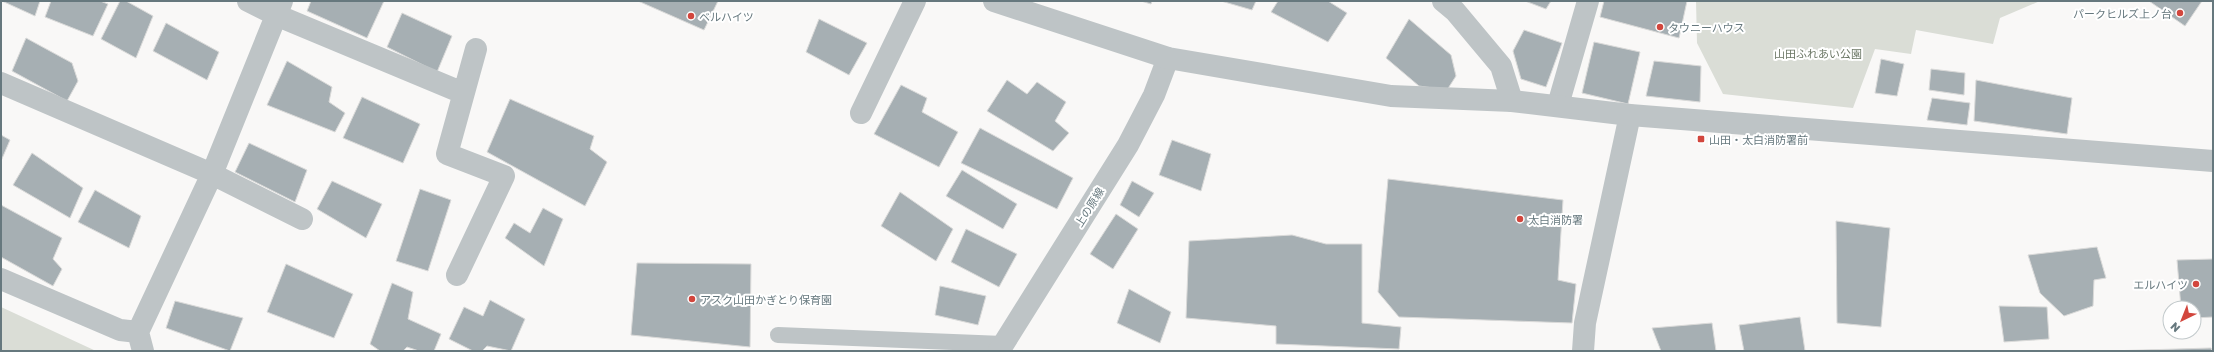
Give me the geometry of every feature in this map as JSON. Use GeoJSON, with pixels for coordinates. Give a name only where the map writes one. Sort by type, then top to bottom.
{"type":"FeatureCollection","features":[{"type":"Feature","properties":{"kind":"street"},"geometry":{"type":"LineString","coordinates":[[248,1],[279,8],[463,93]]}},
{"type":"Feature","properties":{"kind":"street"},"geometry":{"type":"LineString","coordinates":[[861,114],[915,1]]}},
{"type":"Feature","properties":{"kind":"street"},"geometry":{"type":"LineString","coordinates":[[994,1],[1168,58],[1391,96],[1512,101],[1558,105],[1630,115],[2213,161]]}},
{"type":"Feature","properties":{"kind":"street"},"geometry":{"type":"LineString","coordinates":[[1443,1],[1455,10],[1501,66],[1512,101]]}},
{"type":"Feature","properties":{"kind":"street"},"geometry":{"type":"LineString","coordinates":[[1558,105],[1588,1]]}},
{"type":"Feature","properties":{"kind":"street"},"geometry":{"type":"LineString","coordinates":[[1,279],[120,330],[141,341],[212,174],[279,8]]}},
{"type":"Feature","properties":{"kind":"street"},"geometry":{"type":"LineString","coordinates":[[457,275],[504,176],[447,154],[476,49]]}},
{"type":"Feature","properties":{"kind":"street","name":"上の原線"},"geometry":{"type":"LineString","coordinates":[[1001,347],[1128,145],[1154,95],[1168,58]]}},
{"type":"Feature","properties":{"kind":"street"},"geometry":{"type":"LineString","coordinates":[[1,83],[212,174],[302,219]]}},
{"type":"Feature","properties":{"kind":"street"},"geometry":{"type":"LineString","coordinates":[[1583,351],[1585,323],[1630,115]]}},
{"type":"Feature","properties":{"kind":"lane"},"geometry":{"type":"LineString","coordinates":[[778,335],[1001,347]]}},
{"type":"Feature","properties":{"kind":"green space","name":"山田ふれあい公園"},"geometry":{"type":"Polygon","coordinates":[[[1696,1],[2040,1],[2000,18],[1993,44],[1916,30],[1911,54],[1875,49],[1853,108],[1723,94],[1697,43],[1696,1]]]}},
{"type":"Feature","properties":{"kind":"green space"},"geometry":{"type":"Polygon","coordinates":[[[1,307],[96,351],[1,351],[1,307]]]}},
{"type":"Feature","properties":{"kind":"building"},"geometry":{"type":"Polygon","coordinates":[[[2,1],[40,1],[35,16],[2,1]]]}},
{"type":"Feature","properties":{"kind":"building"},"geometry":{"type":"Polygon","coordinates":[[[51,1],[100,1],[108,4],[93,36],[45,17],[51,1]]]}},
{"type":"Feature","properties":{"kind":"building"},"geometry":{"type":"Polygon","coordinates":[[[120,1],[126,1],[153,16],[136,58],[101,39],[120,1]]]}},
{"type":"Feature","properties":{"kind":"building"},"geometry":{"type":"Polygon","coordinates":[[[311,1],[384,1],[367,38],[307,11],[311,1]]]}},
{"type":"Feature","properties":{"kind":"building","name":"ベルハイツ"},"geometry":{"type":"Polygon","coordinates":[[[638,1],[718,1],[704,30],[638,1]]]}},
{"type":"Feature","properties":{"kind":"building"},"geometry":{"type":"Polygon","coordinates":[[[1141,1],[1152,1],[1151,4],[1141,1]]]}},
{"type":"Feature","properties":{"kind":"building"},"geometry":{"type":"Polygon","coordinates":[[[1221,1],[1256,1],[1252,10],[1221,1]]]}},
{"type":"Feature","properties":{"kind":"building"},"geometry":{"type":"Polygon","coordinates":[[[1278,1],[1328,1],[1347,13],[1328,42],[1271,12],[1278,1]]]}},
{"type":"Feature","properties":{"kind":"building"},"geometry":{"type":"Polygon","coordinates":[[[1525,1],[1551,1],[1546,9],[1525,1]]]}},
{"type":"Feature","properties":{"kind":"building","name":"タウニーハウス"},"geometry":{"type":"Polygon","coordinates":[[[1604,1],[1687,1],[1679,38],[1600,17],[1604,1]]]}},
{"type":"Feature","properties":{"kind":"building","name":"パークヒルズ上ノ台"},"geometry":{"type":"Polygon","coordinates":[[[2149,1],[2202,1],[2185,26],[2149,1]]]}},
{"type":"Feature","properties":{"kind":"building"},"geometry":{"type":"Polygon","coordinates":[[[402,13],[452,36],[437,72],[387,47],[402,13]]]}},
{"type":"Feature","properties":{"kind":"building"},"geometry":{"type":"Polygon","coordinates":[[[819,19],[867,43],[849,75],[806,52],[819,19]]]}},
{"type":"Feature","properties":{"kind":"building"},"geometry":{"type":"Polygon","coordinates":[[[1409,19],[1451,55],[1456,76],[1447,90],[1419,86],[1386,58],[1409,19]]]}},
{"type":"Feature","properties":{"kind":"building"},"geometry":{"type":"Polygon","coordinates":[[[166,23],[219,52],[207,80],[153,51],[166,23]]]}},
{"type":"Feature","properties":{"kind":"building"},"geometry":{"type":"Polygon","coordinates":[[[1524,30],[1562,43],[1546,87],[1521,79],[1513,51],[1524,30]]]}},
{"type":"Feature","properties":{"kind":"building"},"geometry":{"type":"Polygon","coordinates":[[[26,38],[72,63],[78,81],[67,101],[12,71],[26,38]]]}},
{"type":"Feature","properties":{"kind":"building"},"geometry":{"type":"Polygon","coordinates":[[[1594,42],[1640,52],[1628,104],[1582,93],[1594,42]]]}},
{"type":"Feature","properties":{"kind":"building"},"geometry":{"type":"Polygon","coordinates":[[[1881,59],[1904,64],[1897,96],[1875,93],[1881,59]]]}},
{"type":"Feature","properties":{"kind":"building"},"geometry":{"type":"Polygon","coordinates":[[[287,61],[332,87],[329,102],[345,113],[335,132],[267,105],[287,61]]]}},
{"type":"Feature","properties":{"kind":"building"},"geometry":{"type":"Polygon","coordinates":[[[1654,61],[1701,66],[1700,102],[1646,96],[1654,61]]]}},
{"type":"Feature","properties":{"kind":"building"},"geometry":{"type":"Polygon","coordinates":[[[1931,69],[1965,73],[1964,95],[1929,90],[1931,69]]]}},
{"type":"Feature","properties":{"kind":"building"},"geometry":{"type":"Polygon","coordinates":[[[1007,80],[1027,94],[1037,82],[1066,102],[1055,121],[1069,133],[1053,151],[987,111],[1007,80]]]}},
{"type":"Feature","properties":{"kind":"building"},"geometry":{"type":"Polygon","coordinates":[[[1976,80],[2072,98],[2067,134],[1974,121],[1976,80]]]}},
{"type":"Feature","properties":{"kind":"building"},"geometry":{"type":"Polygon","coordinates":[[[901,85],[927,98],[922,112],[958,132],[939,167],[874,134],[901,85]]]}},
{"type":"Feature","properties":{"kind":"building"},"geometry":{"type":"Polygon","coordinates":[[[362,97],[420,124],[403,163],[343,138],[362,97]]]}},
{"type":"Feature","properties":{"kind":"building"},"geometry":{"type":"Polygon","coordinates":[[[1932,98],[1970,103],[1967,125],[1927,120],[1932,98]]]}},
{"type":"Feature","properties":{"kind":"building"},"geometry":{"type":"Polygon","coordinates":[[[510,99],[594,136],[590,149],[607,162],[585,206],[487,152],[510,99]]]}},
{"type":"Feature","properties":{"kind":"building"},"geometry":{"type":"Polygon","coordinates":[[[980,128],[1073,178],[1057,209],[961,163],[980,128]]]}},
{"type":"Feature","properties":{"kind":"building"},"geometry":{"type":"Polygon","coordinates":[[[1,135],[10,140],[1,161],[1,135]]]}},
{"type":"Feature","properties":{"kind":"building"},"geometry":{"type":"Polygon","coordinates":[[[1172,140],[1211,154],[1201,191],[1159,175],[1172,140]]]}},
{"type":"Feature","properties":{"kind":"building"},"geometry":{"type":"Polygon","coordinates":[[[249,143],[307,170],[295,202],[235,172],[249,143]]]}},
{"type":"Feature","properties":{"kind":"building"},"geometry":{"type":"Polygon","coordinates":[[[32,153],[83,188],[70,218],[13,185],[32,153]]]}},
{"type":"Feature","properties":{"kind":"building"},"geometry":{"type":"Polygon","coordinates":[[[962,170],[1017,204],[1003,229],[946,196],[962,170]]]}},
{"type":"Feature","properties":{"kind":"building"},"geometry":{"type":"Polygon","coordinates":[[[1388,179],[1563,200],[1558,280],[1576,284],[1572,323],[1399,317],[1378,292],[1388,179]]]}},
{"type":"Feature","properties":{"kind":"building"},"geometry":{"type":"Polygon","coordinates":[[[332,181],[382,204],[366,238],[317,209],[332,181]]]}},
{"type":"Feature","properties":{"kind":"building"},"geometry":{"type":"Polygon","coordinates":[[[1132,181],[1154,193],[1139,217],[1120,205],[1132,181]]]}},
{"type":"Feature","properties":{"kind":"building"},"geometry":{"type":"Polygon","coordinates":[[[420,189],[451,200],[428,271],[396,261],[420,189]]]}},
{"type":"Feature","properties":{"kind":"building"},"geometry":{"type":"Polygon","coordinates":[[[95,190],[141,216],[129,248],[78,222],[95,190]]]}},
{"type":"Feature","properties":{"kind":"building"},"geometry":{"type":"Polygon","coordinates":[[[900,192],[953,229],[936,261],[881,226],[900,192]]]}},
{"type":"Feature","properties":{"kind":"building"},"geometry":{"type":"Polygon","coordinates":[[[1,205],[62,238],[53,259],[62,269],[53,286],[1,257],[1,205]]]}},
{"type":"Feature","properties":{"kind":"building"},"geometry":{"type":"Polygon","coordinates":[[[543,208],[563,219],[544,266],[505,238],[514,223],[530,233],[543,208]]]}},
{"type":"Feature","properties":{"kind":"building"},"geometry":{"type":"Polygon","coordinates":[[[1116,214],[1138,229],[1113,269],[1090,254],[1116,214]]]}},
{"type":"Feature","properties":{"kind":"building"},"geometry":{"type":"Polygon","coordinates":[[[1836,221],[1890,228],[1881,327],[1837,323],[1836,221]]]}},
{"type":"Feature","properties":{"kind":"building"},"geometry":{"type":"Polygon","coordinates":[[[966,229],[1017,254],[999,287],[951,262],[966,229]]]}},
{"type":"Feature","properties":{"kind":"building"},"geometry":{"type":"Polygon","coordinates":[[[1292,235],[1326,244],[1362,244],[1362,323],[1401,327],[1399,349],[1276,344],[1276,326],[1186,318],[1189,241],[1292,235]]]}},
{"type":"Feature","properties":{"kind":"building"},"geometry":{"type":"Polygon","coordinates":[[[2097,247],[2106,278],[2094,280],[2093,306],[2064,316],[2040,293],[2028,255],[2097,247]]]}},
{"type":"Feature","properties":{"kind":"building","name":"エルハイツ"},"geometry":{"type":"Polygon","coordinates":[[[2213,259],[2213,317],[2202,318],[2202,300],[2180,300],[2177,260],[2213,259]]]}},
{"type":"Feature","properties":{"kind":"building","name":"アスク山田かぎとり保育園"},"geometry":{"type":"Polygon","coordinates":[[[637,263],[751,264],[750,347],[631,335],[637,263]]]}},
{"type":"Feature","properties":{"kind":"building"},"geometry":{"type":"Polygon","coordinates":[[[286,264],[353,294],[334,338],[267,312],[286,264]]]}},
{"type":"Feature","properties":{"kind":"building"},"geometry":{"type":"Polygon","coordinates":[[[392,283],[413,292],[408,319],[441,334],[434,351],[419,351],[407,347],[403,351],[380,351],[370,344],[392,283]]]}},
{"type":"Feature","properties":{"kind":"building"},"geometry":{"type":"Polygon","coordinates":[[[940,286],[986,296],[978,325],[935,315],[940,286]]]}},
{"type":"Feature","properties":{"kind":"building"},"geometry":{"type":"Polygon","coordinates":[[[1129,289],[1171,312],[1160,343],[1117,323],[1129,289]]]}},
{"type":"Feature","properties":{"kind":"building"},"geometry":{"type":"Polygon","coordinates":[[[490,300],[525,319],[511,351],[487,346],[482,351],[473,351],[449,339],[464,307],[483,316],[490,300]]]}},
{"type":"Feature","properties":{"kind":"building"},"geometry":{"type":"Polygon","coordinates":[[[175,301],[243,318],[230,351],[166,328],[175,301]]]}},
{"type":"Feature","properties":{"kind":"building"},"geometry":{"type":"Polygon","coordinates":[[[1999,306],[2047,307],[2049,339],[2004,342],[1999,306]]]}},
{"type":"Feature","properties":{"kind":"building"},"geometry":{"type":"Polygon","coordinates":[[[1800,317],[1805,351],[1744,351],[1739,325],[1800,317]]]}},
{"type":"Feature","properties":{"kind":"building"},"geometry":{"type":"Polygon","coordinates":[[[1712,323],[1716,351],[1661,351],[1652,328],[1712,323]]]}},
{"type":"Feature","properties":{"kind":"building"},"geometry":{"type":"Polygon","coordinates":[[[2211,348],[2212,351],[2108,351],[2211,348]]]}},
{"type":"Feature","properties":{"kind":"place","name":"パークヒルズ上ノ台"},"geometry":{"type":"Point","coordinates":[2180,13]}},
{"type":"Feature","properties":{"kind":"place","name":"ベルハイツ"},"geometry":{"type":"Point","coordinates":[691,16]}},
{"type":"Feature","properties":{"kind":"place","name":"タウニーハウス"},"geometry":{"type":"Point","coordinates":[1660,27]}},
{"type":"Feature","properties":{"kind":"place","name":"山田・太白消防署前"},"geometry":{"type":"Point","coordinates":[1701,139]}},
{"type":"Feature","properties":{"kind":"place","name":"太白消防署"},"geometry":{"type":"Point","coordinates":[1520,219]}},
{"type":"Feature","properties":{"kind":"place","name":"エルハイツ"},"geometry":{"type":"Point","coordinates":[2196,284]}},
{"type":"Feature","properties":{"kind":"place","name":"アスク山田かぎとり保育園"},"geometry":{"type":"Point","coordinates":[692,299]}}]}
